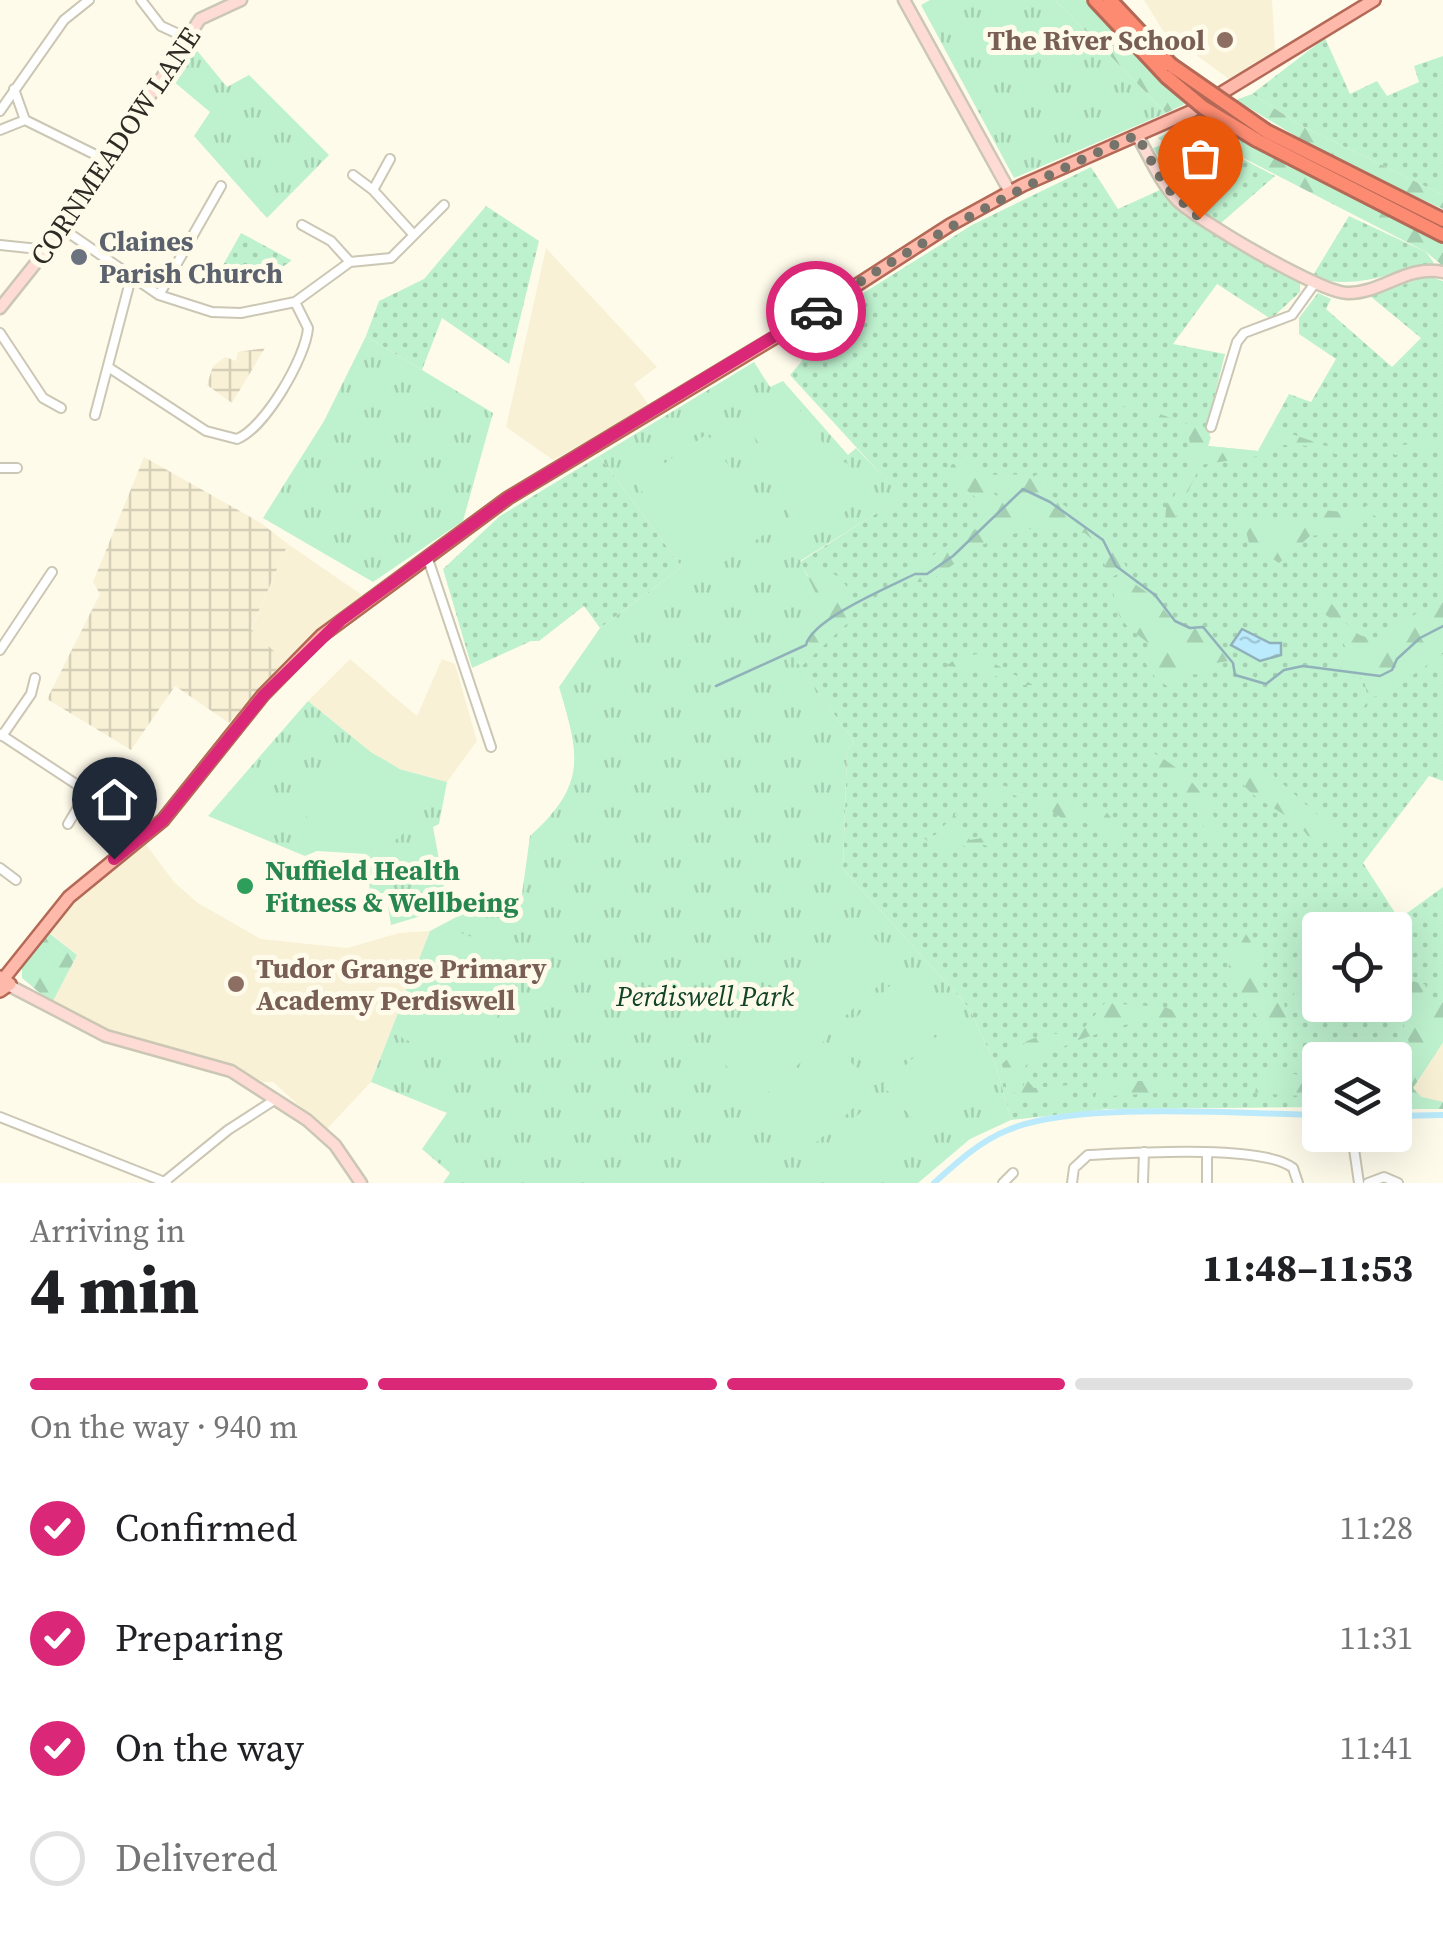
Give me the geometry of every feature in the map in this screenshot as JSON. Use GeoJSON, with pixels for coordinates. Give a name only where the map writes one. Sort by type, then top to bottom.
{"type":"FeatureCollection","features":[{"type":"Feature","properties":{"kind":"highway"},"geometry":{"type":"LineString","coordinates":[[1095,0],[1204,108],[1443,220]]}},
{"type":"Feature","properties":{"kind":"highway"},"geometry":{"type":"LineString","coordinates":[[1110,0],[1169,71]]}},
{"type":"Feature","properties":{"kind":"highway"},"geometry":{"type":"LineString","coordinates":[[1262,136],[1443,235]]}},
{"type":"Feature","properties":{"kind":"main road"},"geometry":{"type":"LineString","coordinates":[[4,983],[69,897],[163,820],[293,663],[341,620],[508,498],[784,332],[950,224],[1010,192],[1192,111],[1374,0]]}},
{"type":"Feature","properties":{"kind":"street"},"geometry":{"type":"LineString","coordinates":[[0,111],[64,20],[90,0]]}},
{"type":"Feature","properties":{"kind":"street"},"geometry":{"type":"LineString","coordinates":[[141,0],[161,26],[187,38]]}},
{"type":"Feature","properties":{"kind":"street"},"geometry":{"type":"LineString","coordinates":[[904,0],[1010,192]]}},
{"type":"Feature","properties":{"kind":"street","name":"CORNMEADOW LANE"},"geometry":{"type":"LineString","coordinates":[[0,308],[48,250],[200,19],[237,1]]}},
{"type":"Feature","properties":{"kind":"street"},"geometry":{"type":"LineString","coordinates":[[14,89],[25,120],[108,160]]}},
{"type":"Feature","properties":{"kind":"street"},"geometry":{"type":"LineString","coordinates":[[0,130],[25,120]]}},
{"type":"Feature","properties":{"kind":"street"},"geometry":{"type":"LineString","coordinates":[[1137,135],[1165,186],[1185,207],[1315,283],[1356,293],[1415,271],[1443,272]]}},
{"type":"Feature","properties":{"kind":"street"},"geometry":{"type":"LineString","coordinates":[[373,190],[390,159]]}},
{"type":"Feature","properties":{"kind":"street"},"geometry":{"type":"LineString","coordinates":[[354,175],[413,234]]}},
{"type":"Feature","properties":{"kind":"street"},"geometry":{"type":"LineString","coordinates":[[159,295],[221,186]]}},
{"type":"Feature","properties":{"kind":"street"},"geometry":{"type":"LineString","coordinates":[[63,228],[159,295],[212,312],[241,313],[294,302],[350,262],[391,258],[444,205]]}},
{"type":"Feature","properties":{"kind":"street"},"geometry":{"type":"LineString","coordinates":[[307,225],[332,241],[350,262]]}},
{"type":"Feature","properties":{"kind":"street"},"geometry":{"type":"LineString","coordinates":[[0,245],[48,250]]}},
{"type":"Feature","properties":{"kind":"street"},"geometry":{"type":"LineString","coordinates":[[95,415],[132,274]]}},
{"type":"Feature","properties":{"kind":"street"},"geometry":{"type":"LineString","coordinates":[[1211,427],[1237,342],[1244,334],[1292,315],[1315,283]]}},
{"type":"Feature","properties":{"kind":"street"},"geometry":{"type":"LineString","coordinates":[[108,367],[206,431],[237,439],[257,427],[301,356],[308,328],[294,302]]}},
{"type":"Feature","properties":{"kind":"street"},"geometry":{"type":"LineString","coordinates":[[0,333],[43,398],[62,408]]}},
{"type":"Feature","properties":{"kind":"street"},"geometry":{"type":"LineString","coordinates":[[0,468],[17,468]]}},
{"type":"Feature","properties":{"kind":"street"},"geometry":{"type":"LineString","coordinates":[[428,559],[492,747]]}},
{"type":"Feature","properties":{"kind":"street"},"geometry":{"type":"LineString","coordinates":[[0,650],[52,572]]}},
{"type":"Feature","properties":{"kind":"street"},"geometry":{"type":"LineString","coordinates":[[35,678],[31,694],[1,735],[86,794],[126,816],[141,836]]}},
{"type":"Feature","properties":{"kind":"street"},"geometry":{"type":"LineString","coordinates":[[68,824],[86,794]]}},
{"type":"Feature","properties":{"kind":"street"},"geometry":{"type":"LineString","coordinates":[[0,868],[16,880]]}},
{"type":"Feature","properties":{"kind":"street"},"geometry":{"type":"LineString","coordinates":[[4,983],[106,1036],[226,1069],[276,1099],[335,1145],[360,1183]]}},
{"type":"Feature","properties":{"kind":"street"},"geometry":{"type":"LineString","coordinates":[[0,1117],[166,1182],[228,1130],[276,1099]]}},
{"type":"Feature","properties":{"kind":"street"},"geometry":{"type":"LineString","coordinates":[[1143,1182],[1144,1152]]}},
{"type":"Feature","properties":{"kind":"street"},"geometry":{"type":"LineString","coordinates":[[1072,1183],[1074,1168],[1088,1155],[1144,1152],[1273,1156],[1293,1168],[1298,1183]]}},
{"type":"Feature","properties":{"kind":"street"},"geometry":{"type":"LineString","coordinates":[[1354,1152],[1359,1183]]}},
{"type":"Feature","properties":{"kind":"street"},"geometry":{"type":"LineString","coordinates":[[1207,1154],[1208,1183]]}},
{"type":"Feature","properties":{"kind":"street"},"geometry":{"type":"LineString","coordinates":[[1004,1183],[1013,1173]]}},
{"type":"Feature","properties":{"kind":"street"},"geometry":{"type":"LineString","coordinates":[[1368,1183],[1384,1177],[1401,1180]]}},
{"type":"Feature","properties":{"kind":"shaded area","name":"The River School"},"geometry":{"type":"Polygon","coordinates":[[[1144,0],[1272,0],[1275,50],[1229,79],[1163,31],[1144,0]]]}},
{"type":"Feature","properties":{"kind":"shaded area"},"geometry":{"type":"Polygon","coordinates":[[[546,248],[657,367],[634,384],[650,407],[553,460],[506,427],[546,248]]]}},
{"type":"Feature","properties":{"kind":"shaded area"},"geometry":{"type":"Polygon","coordinates":[[[265,348],[232,403],[207,385],[213,366],[225,357],[236,361],[238,352],[265,348]]]}},
{"type":"Feature","properties":{"kind":"shaded area"},"geometry":{"type":"Polygon","coordinates":[[[144,457],[261,523],[288,544],[251,629],[284,661],[229,723],[175,686],[131,750],[47,699],[100,594],[93,582],[144,457]]]}},
{"type":"Feature","properties":{"kind":"shaded area"},"geometry":{"type":"Polygon","coordinates":[[[288,544],[362,595],[284,661],[251,630],[288,544]]]}},
{"type":"Feature","properties":{"kind":"shaded area"},"geometry":{"type":"Polygon","coordinates":[[[350,659],[417,716],[442,659],[455,664],[477,741],[447,782],[388,766],[308,701],[350,659]]]}},
{"type":"Feature","properties":{"kind":"shaded area","name":"Tudor Grange Primary Academy Perdiswell"},"geometry":{"type":"Polygon","coordinates":[[[144,842],[174,882],[198,903],[261,939],[347,948],[399,933],[430,931],[371,1082],[326,1130],[273,1082],[263,1082],[226,1062],[109,1031],[52,1003],[77,955],[50,933],[69,907],[144,842]]]}},
{"type":"Feature","properties":{"kind":"shaded area"},"geometry":{"type":"Polygon","coordinates":[[[1443,1042],[1443,1102],[1421,1097],[1413,1088],[1443,1042]]]}},
{"type":"Feature","properties":{"kind":"green space"},"geometry":{"type":"Polygon","coordinates":[[[930,0],[1055,0],[1166,113],[1014,178],[921,5],[930,0]]]}},
{"type":"Feature","properties":{"kind":"green space"},"geometry":{"type":"Polygon","coordinates":[[[1055,0],[1085,0],[1185,104],[1166,113],[1055,0]]]}},
{"type":"Feature","properties":{"kind":"green space"},"geometry":{"type":"Polygon","coordinates":[[[1325,38],[1350,94],[1377,81],[1387,96],[1419,82],[1414,66],[1443,56],[1443,195],[1302,126],[1252,94],[1325,38]]]}},
{"type":"Feature","properties":{"kind":"green space"},"geometry":{"type":"Polygon","coordinates":[[[190,42],[227,87],[249,75],[329,155],[267,218],[194,136],[210,112],[167,76],[190,42]]]}},
{"type":"Feature","properties":{"kind":"green space"},"geometry":{"type":"Polygon","coordinates":[[[1252,94],[1302,126],[1443,195],[1443,209],[1332,158],[1236,100],[1252,94]]]}},
{"type":"Feature","properties":{"kind":"green space"},"geometry":{"type":"Polygon","coordinates":[[[1200,117],[1443,243],[1443,266],[1426,252],[1195,133],[1163,142],[1158,138],[1200,117]]]}},
{"type":"Feature","properties":{"kind":"green space"},"geometry":{"type":"Polygon","coordinates":[[[1194,133],[1275,176],[1221,223],[1189,204],[1153,148],[1194,133]]]}},
{"type":"Feature","properties":{"kind":"green space"},"geometry":{"type":"Polygon","coordinates":[[[1091,167],[1118,209],[1162,189],[1184,216],[1300,280],[1300,292],[1271,319],[1217,284],[1173,344],[1225,354],[1205,434],[1211,437],[1208,446],[1258,451],[1289,394],[1311,402],[1336,359],[1299,334],[1299,318],[1318,293],[1331,299],[1326,309],[1392,367],[1421,338],[1370,296],[1428,276],[1443,281],[1443,781],[1429,776],[1363,863],[1394,912],[1302,912],[1302,1022],[1412,1022],[1412,912],[1409,912],[1443,887],[1443,1042],[1413,1088],[1421,1097],[1443,1102],[1443,1109],[1412,1109],[1412,1042],[1302,1042],[1302,1107],[1107,1109],[1011,1120],[996,1066],[969,1008],[843,869],[847,750],[854,742],[798,664],[812,583],[800,562],[902,497],[790,375],[802,361],[798,334],[972,225],[1091,167]]]}},
{"type":"Feature","properties":{"kind":"green space"},"geometry":{"type":"Polygon","coordinates":[[[486,206],[539,241],[509,364],[442,318],[422,370],[366,336],[379,301],[424,279],[486,206]]]}},
{"type":"Feature","properties":{"kind":"green space"},"geometry":{"type":"Polygon","coordinates":[[[1349,216],[1426,252],[1434,263],[1359,281],[1312,277],[1349,216]]]}},
{"type":"Feature","properties":{"kind":"green space"},"geometry":{"type":"Polygon","coordinates":[[[241,233],[292,260],[276,270],[257,274],[218,274],[241,233]]]}},
{"type":"Feature","properties":{"kind":"green space"},"geometry":{"type":"Polygon","coordinates":[[[366,336],[493,413],[463,521],[373,582],[263,518],[324,421],[366,336]]]}},
{"type":"Feature","properties":{"kind":"green space","name":"Perdiswell Park"},"geometry":{"type":"Polygon","coordinates":[[[754,362],[770,387],[783,381],[848,455],[856,448],[903,497],[800,561],[829,620],[811,633],[807,647],[792,655],[854,742],[847,750],[843,869],[969,1008],[996,1066],[1011,1120],[970,1139],[918,1183],[443,1183],[450,1173],[422,1149],[447,1113],[371,1082],[430,931],[466,912],[522,894],[530,836],[562,800],[574,767],[571,731],[559,687],[600,628],[682,567],[599,456],[754,362]]]}},
{"type":"Feature","properties":{"kind":"green space"},"geometry":{"type":"Polygon","coordinates":[[[787,392],[837,463],[793,493],[744,422],[787,392]]]}},
{"type":"Feature","properties":{"kind":"green space"},"geometry":{"type":"Polygon","coordinates":[[[1115,398],[1210,432],[1208,446],[1258,451],[1271,427],[1341,451],[1443,441],[1443,452],[1418,449],[1396,455],[1384,451],[1339,455],[1311,446],[1283,445],[1259,456],[1206,464],[1200,466],[1171,528],[1165,519],[1167,501],[1172,501],[1192,455],[1189,438],[1178,427],[1110,401],[1115,398]]]}},
{"type":"Feature","properties":{"kind":"green space"},"geometry":{"type":"Polygon","coordinates":[[[707,434],[737,478],[666,526],[636,483],[707,434]]]}},
{"type":"Feature","properties":{"kind":"green space"},"geometry":{"type":"Polygon","coordinates":[[[599,456],[682,567],[600,628],[584,606],[539,641],[472,668],[443,569],[500,516],[599,456]]]}},
{"type":"Feature","properties":{"kind":"green space"},"geometry":{"type":"Polygon","coordinates":[[[962,460],[983,475],[1025,474],[1011,486],[992,492],[997,496],[1040,473],[1047,480],[1049,496],[1094,527],[1113,546],[1128,570],[1109,578],[1098,545],[1085,533],[1028,529],[981,545],[930,581],[907,583],[904,569],[910,564],[919,567],[994,513],[994,509],[979,509],[979,500],[950,477],[951,465],[962,460]]]}},
{"type":"Feature","properties":{"kind":"green space"},"geometry":{"type":"Polygon","coordinates":[[[846,462],[869,495],[806,539],[783,506],[846,462]]]}},
{"type":"Feature","properties":{"kind":"green space"},"geometry":{"type":"Polygon","coordinates":[[[742,485],[772,529],[701,578],[671,534],[742,485]]]}},
{"type":"Feature","properties":{"kind":"green space"},"geometry":{"type":"Polygon","coordinates":[[[1375,502],[1381,512],[1377,517],[1371,514],[1357,531],[1310,536],[1279,563],[1249,543],[1246,531],[1241,531],[1235,521],[1305,522],[1321,518],[1323,510],[1352,513],[1375,502]]]}},
{"type":"Feature","properties":{"kind":"green space"},"geometry":{"type":"Polygon","coordinates":[[[816,566],[846,585],[852,600],[852,619],[802,666],[789,664],[802,582],[816,566]]]}},
{"type":"Feature","properties":{"kind":"green space"},"geometry":{"type":"Polygon","coordinates":[[[1122,575],[1152,596],[1177,625],[1205,631],[1229,661],[1209,664],[1203,675],[1190,674],[1176,691],[1157,680],[1140,655],[1150,650],[1147,642],[1124,623],[1117,610],[1112,579],[1122,575]]]}},
{"type":"Feature","properties":{"kind":"green space"},"geometry":{"type":"Polygon","coordinates":[[[1443,597],[1443,654],[1383,696],[1371,697],[1363,708],[1358,704],[1367,694],[1364,680],[1338,671],[1349,654],[1330,618],[1318,609],[1320,601],[1326,598],[1352,630],[1377,638],[1443,597]]]}},
{"type":"Feature","properties":{"kind":"green space"},"geometry":{"type":"Polygon","coordinates":[[[977,654],[1033,685],[1016,685],[999,675],[989,679],[970,668],[946,666],[957,658],[977,654]]]}},
{"type":"Feature","properties":{"kind":"green space"},"geometry":{"type":"Polygon","coordinates":[[[308,701],[388,766],[447,782],[439,824],[433,827],[448,908],[391,925],[386,893],[370,893],[366,854],[317,851],[305,856],[208,816],[308,701]]]}},
{"type":"Feature","properties":{"kind":"green space"},"geometry":{"type":"Polygon","coordinates":[[[350,742],[400,770],[414,789],[414,819],[405,832],[377,848],[359,850],[342,846],[299,810],[300,801],[350,742]]]}},
{"type":"Feature","properties":{"kind":"green space"},"geometry":{"type":"Polygon","coordinates":[[[1144,748],[1174,766],[1197,788],[1214,816],[1222,849],[1218,853],[1184,790],[1141,760],[1138,755],[1144,748]]]}},
{"type":"Feature","properties":{"kind":"green space"},"geometry":{"type":"Polygon","coordinates":[[[1273,769],[1274,776],[1340,835],[1332,841],[1308,836],[1241,782],[1249,770],[1273,769]]]}},
{"type":"Feature","properties":{"kind":"green space"},"geometry":{"type":"Polygon","coordinates":[[[997,783],[1039,799],[1065,799],[1086,811],[1100,805],[1122,830],[1121,846],[1112,841],[1103,843],[1103,833],[1084,822],[1068,824],[1049,810],[1014,795],[990,800],[985,795],[997,783]]]}},
{"type":"Feature","properties":{"kind":"green space"},"geometry":{"type":"Polygon","coordinates":[[[238,790],[275,819],[267,838],[229,822],[236,812],[227,803],[238,790]]]}},
{"type":"Feature","properties":{"kind":"green space"},"geometry":{"type":"Polygon","coordinates":[[[957,812],[958,828],[970,840],[982,838],[1009,852],[977,843],[967,848],[948,837],[948,847],[937,848],[924,838],[935,835],[957,812]]]}},
{"type":"Feature","properties":{"kind":"green space"},"geometry":{"type":"Polygon","coordinates":[[[859,921],[900,966],[831,1029],[790,985],[859,921]]]}},
{"type":"Feature","properties":{"kind":"green space"},"geometry":{"type":"Polygon","coordinates":[[[450,929],[494,945],[509,963],[498,1016],[485,1041],[468,1060],[403,1039],[398,1032],[401,1007],[418,963],[433,939],[450,929]]]}},
{"type":"Feature","properties":{"kind":"green space"},"geometry":{"type":"Polygon","coordinates":[[[49,933],[77,955],[52,1003],[22,978],[22,967],[49,933]]]}},
{"type":"Feature","properties":{"kind":"green space"},"geometry":{"type":"Polygon","coordinates":[[[1246,934],[1264,963],[1262,979],[1270,999],[1273,1004],[1284,1001],[1286,1018],[1277,1029],[1265,1030],[1246,998],[1226,985],[1231,954],[1246,934]]]}},
{"type":"Feature","properties":{"kind":"green space"},"geometry":{"type":"Polygon","coordinates":[[[907,970],[948,1015],[878,1080],[837,1035],[907,970]]]}},
{"type":"Feature","properties":{"kind":"green space"},"geometry":{"type":"Polygon","coordinates":[[[1412,981],[1426,985],[1422,994],[1443,1001],[1443,1042],[1413,1088],[1421,1097],[1443,1102],[1443,1109],[1412,1109],[1412,1042],[1402,1022],[1412,1022],[1412,981]]]}},
{"type":"Feature","properties":{"kind":"green space"},"geometry":{"type":"Polygon","coordinates":[[[1295,992],[1302,994],[1302,1015],[1293,1012],[1289,1004],[1295,992]]]}},
{"type":"Feature","properties":{"kind":"green space"},"geometry":{"type":"Polygon","coordinates":[[[787,993],[828,1037],[759,1101],[718,1057],[787,993]]]}},
{"type":"Feature","properties":{"kind":"green space"},"geometry":{"type":"Polygon","coordinates":[[[1105,1003],[1165,1007],[1193,1019],[1128,1024],[1072,1042],[1105,1003]]]}},
{"type":"Feature","properties":{"kind":"green space"},"geometry":{"type":"Polygon","coordinates":[[[951,1023],[992,1067],[924,1131],[883,1086],[951,1023]]]}},
{"type":"Feature","properties":{"kind":"green space"},"geometry":{"type":"Polygon","coordinates":[[[1049,1032],[1064,1036],[1070,1044],[1030,1060],[1007,1092],[1002,1064],[1027,1041],[1049,1032]]]}},
{"type":"Feature","properties":{"kind":"green space"},"geometry":{"type":"Polygon","coordinates":[[[834,1044],[875,1088],[806,1152],[765,1108],[834,1044]]]}},
{"type":"Feature","properties":{"kind":"green space"},"geometry":{"type":"Polygon","coordinates":[[[1277,1070],[1302,1076],[1302,1096],[1255,1093],[1257,1082],[1277,1070]]]}},
{"type":"Feature","properties":{"kind":"green space"},"geometry":{"type":"Polygon","coordinates":[[[1026,1079],[1034,1088],[1069,1085],[1073,1098],[1014,1102],[1010,1094],[1021,1092],[1026,1079]]]}},
{"type":"Feature","properties":{"kind":"green space"},"geometry":{"type":"Polygon","coordinates":[[[1100,1081],[1174,1081],[1176,1085],[1172,1092],[1095,1097],[1100,1081]]]}},
{"type":"Feature","properties":{"kind":"green space"},"geometry":{"type":"Polygon","coordinates":[[[879,1095],[921,1139],[873,1183],[834,1183],[811,1159],[879,1095]]]}},
{"type":"Feature","properties":{"kind":"green space"},"geometry":{"type":"Polygon","coordinates":[[[737,1139],[773,1183],[695,1183],[690,1177],[737,1139]]]}},
{"type":"Feature","properties":{"kind":"green space"},"geometry":{"type":"Polygon","coordinates":[[[637,1157],[651,1183],[610,1183],[605,1175],[637,1157]]]}},
{"type":"Feature","properties":{"kind":"water"},"geometry":{"type":"Polygon","coordinates":[[[1242,629],[1270,643],[1281,643],[1281,655],[1260,661],[1231,645],[1242,629]]]}},
{"type":"Feature","properties":{"kind":"waterway"},"geometry":{"type":"LineString","coordinates":[[716,686],[806,645],[822,625],[853,605],[915,574],[927,574],[953,556],[1023,489],[1050,502],[1103,540],[1116,566],[1155,595],[1175,621],[1190,628],[1203,627],[1233,663],[1235,675],[1266,684],[1284,670],[1303,666],[1380,676],[1392,670],[1397,659],[1420,638],[1443,626]]}},
{"type":"Feature","properties":{"kind":"waterway"},"geometry":{"type":"LineString","coordinates":[[934,1183],[988,1140],[1038,1121],[1116,1112],[1302,1115]]}},
{"type":"Feature","properties":{"kind":"waterway"},"geometry":{"type":"LineString","coordinates":[[1412,1116],[1443,1115]]}},
{"type":"Feature","properties":{"kind":"way so far"},"geometry":{"type":"LineString","coordinates":[[816,311],[950,224],[1022,185],[1137,135],[1165,186],[1200,218]]}},
{"type":"Feature","properties":{"kind":"place","name":"The River School"},"geometry":{"type":"Point","coordinates":[1225,40]}},
{"type":"Feature","properties":{"kind":"place","name":"Claines Parish Church"},"geometry":{"type":"Point","coordinates":[79,257]}},
{"type":"Feature","properties":{"kind":"place","name":"Nuffield Health Fitness & Wellbeing"},"geometry":{"type":"Point","coordinates":[245,886]}},
{"type":"Feature","properties":{"kind":"place","name":"Tudor Grange Primary Academy Perdiswell"},"geometry":{"type":"Point","coordinates":[236,984]}},
{"type":"Feature","properties":{"kind":"route"},"geometry":{"type":"LineString","coordinates":[[114,859],[163,820],[264,695],[320,636],[508,498],[816,311]]}}]}
